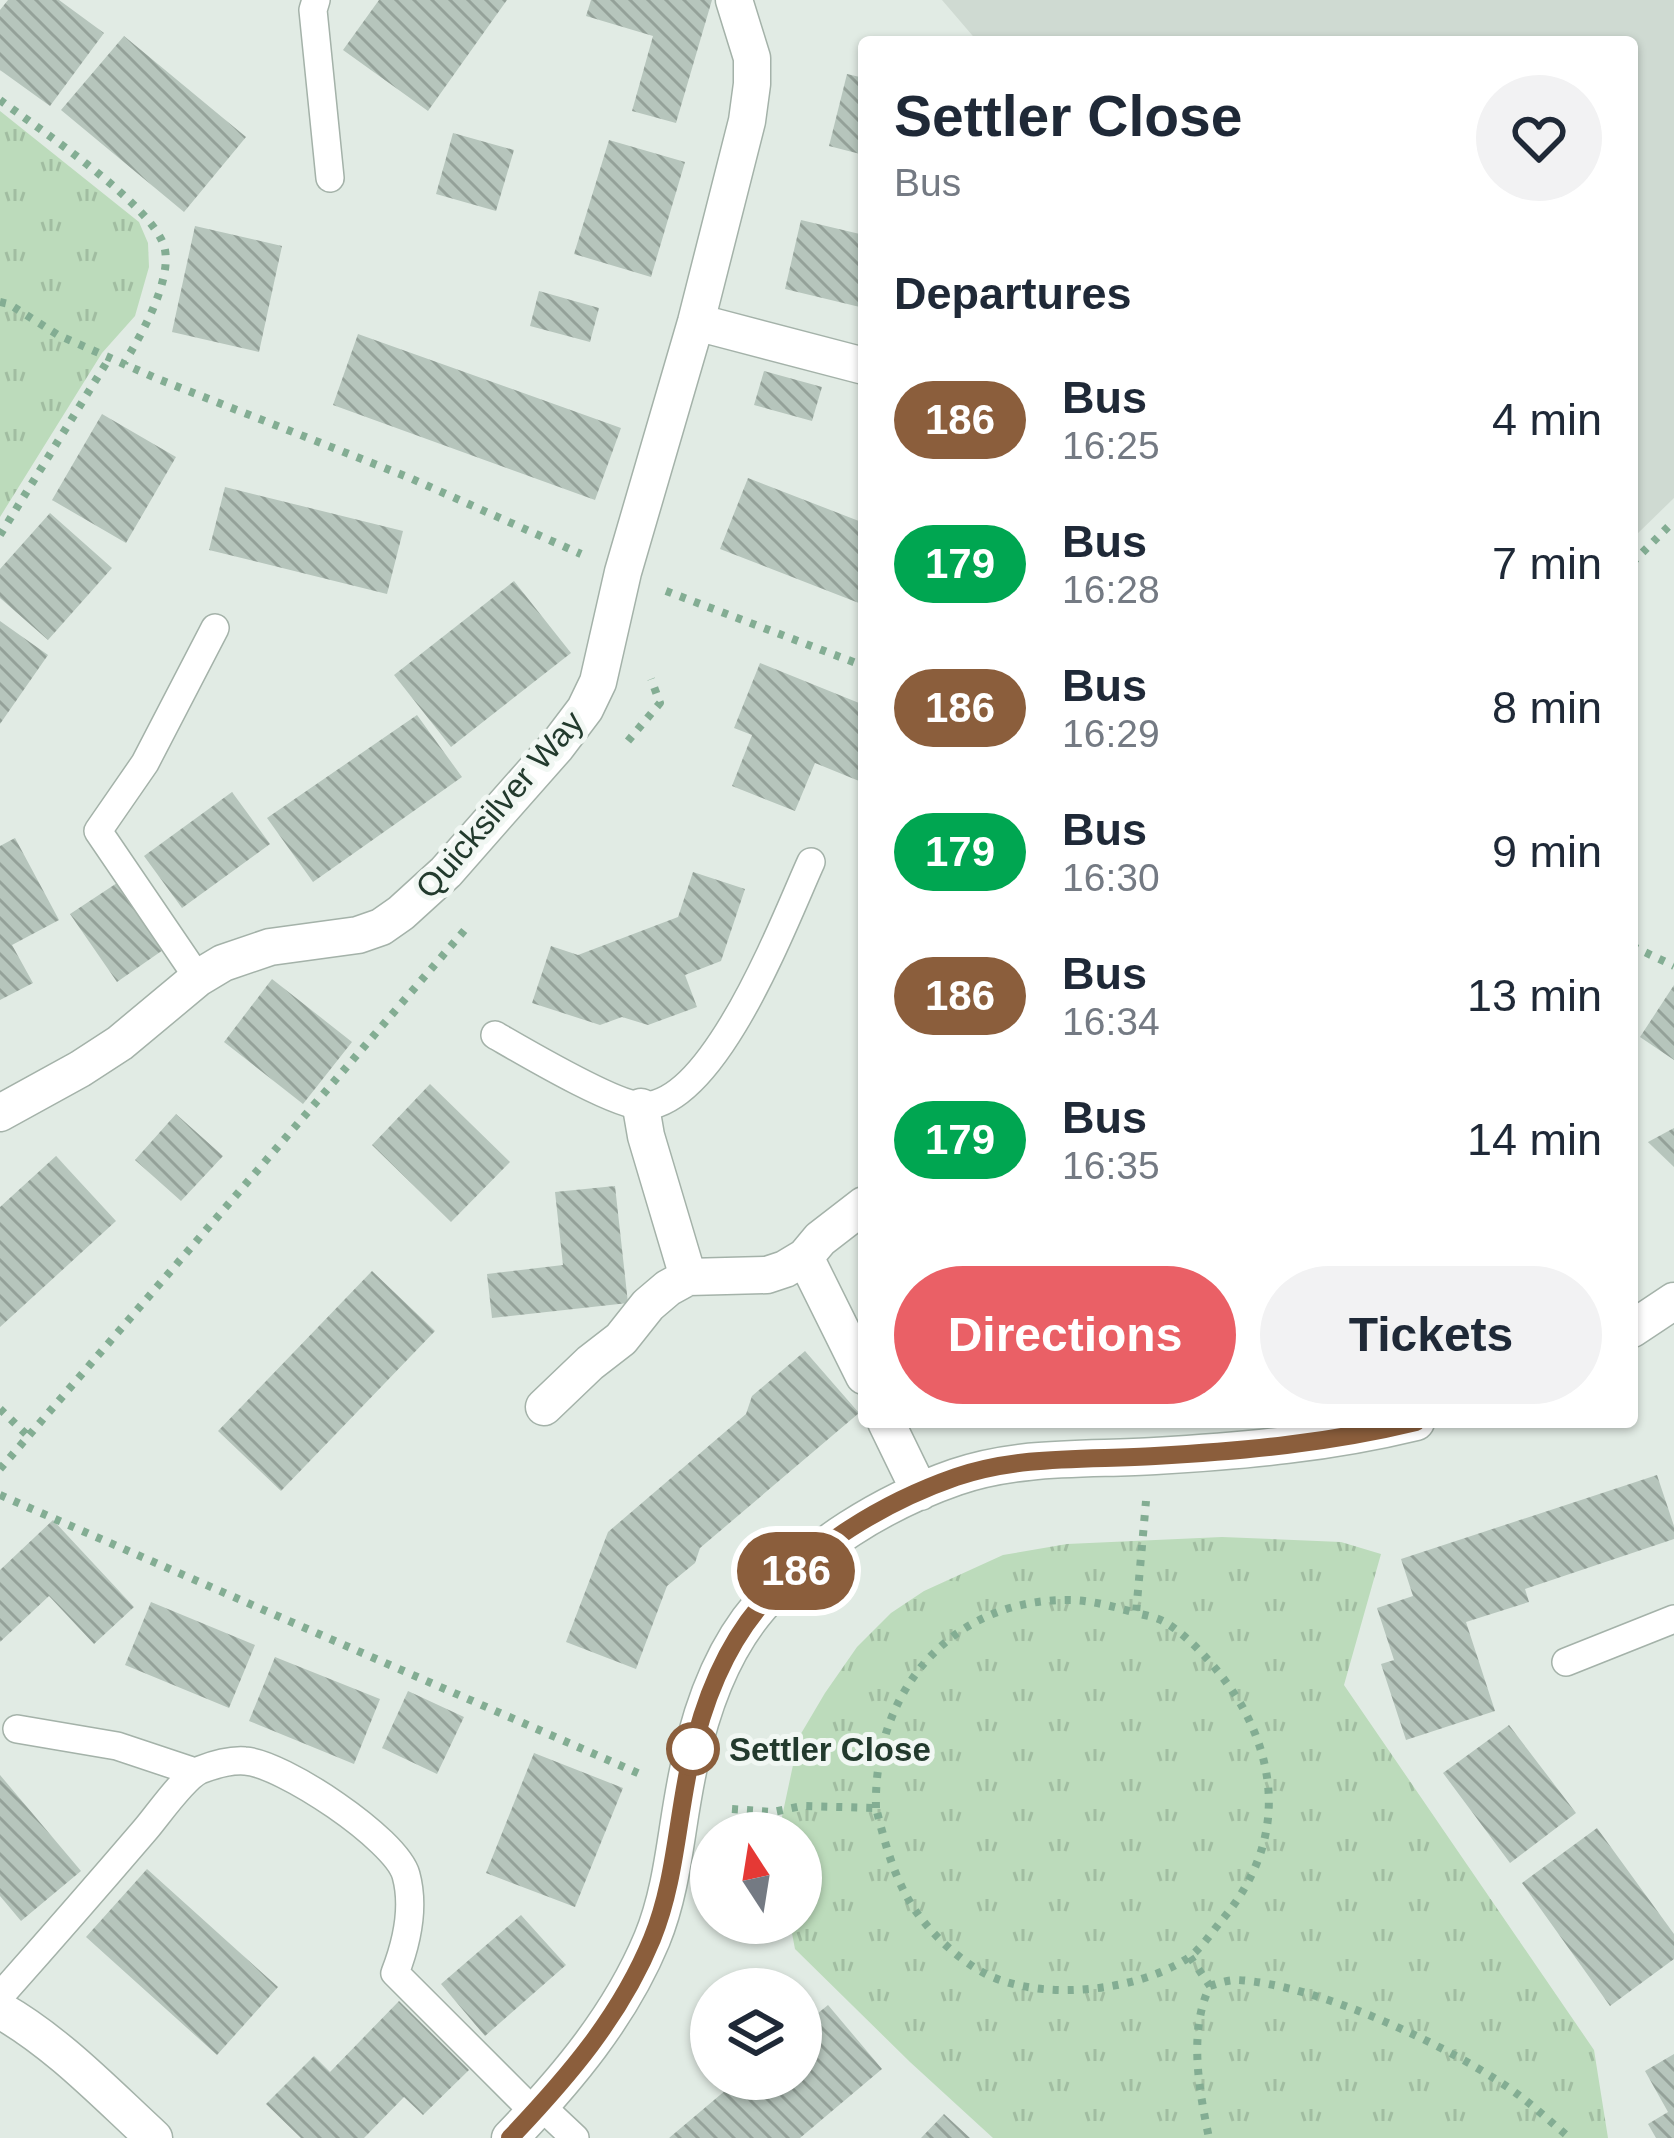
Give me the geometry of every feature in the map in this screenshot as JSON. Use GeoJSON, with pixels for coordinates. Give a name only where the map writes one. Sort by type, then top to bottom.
{"type":"FeatureCollection","features":[{"type":"Feature","properties":{"kind":"street","name":"Quicksilver Way"},"geometry":{"type":"LineString","coordinates":[[0,1113],[120,1043],[223,963],[270,947],[381,927],[446,872],[584,709],[598,682],[623,572],[696,322],[747,121],[752,58],[734,0]]}},
{"type":"Feature","properties":{"kind":"street"},"geometry":{"type":"LineString","coordinates":[[696,322],[858,364]]}},
{"type":"Feature","properties":{"kind":"street"},"geometry":{"type":"LineString","coordinates":[[641,1107],[688,1277]]}},
{"type":"Feature","properties":{"kind":"street"},"geometry":{"type":"LineString","coordinates":[[544,1407],[621,1339],[668,1288],[688,1277],[767,1275],[785,1269],[858,1209]]}},
{"type":"Feature","properties":{"kind":"street"},"geometry":{"type":"LineString","coordinates":[[805,1257],[858,1364]]}},
{"type":"Feature","properties":{"kind":"street"},"geometry":{"type":"LineString","coordinates":[[1638,1325],[1674,1300]]}},
{"type":"Feature","properties":{"kind":"street"},"geometry":{"type":"LineString","coordinates":[[889,1428],[920,1492]]}},
{"type":"Feature","properties":{"kind":"street"},"geometry":{"type":"LineString","coordinates":[[528,2119],[586,2053],[636,1975],[665,1903],[683,1795],[701,1716],[716,1677],[760,1606],[828,1544],[920,1492],[960,1476],[1037,1461],[1292,1446],[1391,1428]]}},
{"type":"Feature","properties":{"kind":"street"},"geometry":{"type":"LineString","coordinates":[[0,2010],[59,2052],[154,2138]]}},
{"type":"Feature","properties":{"kind":"lane"},"geometry":{"type":"LineString","coordinates":[[316,0],[313,10],[330,178]]}},
{"type":"Feature","properties":{"kind":"lane"},"geometry":{"type":"LineString","coordinates":[[198,978],[98,831],[145,764],[215,628]]}},
{"type":"Feature","properties":{"kind":"lane"},"geometry":{"type":"LineString","coordinates":[[495,1034],[558,1070],[641,1107],[659,1103],[678,1091],[727,1038],[811,862]]}},
{"type":"Feature","properties":{"kind":"lane"},"geometry":{"type":"LineString","coordinates":[[1566,1662],[1674,1618]]}},
{"type":"Feature","properties":{"kind":"lane"},"geometry":{"type":"LineString","coordinates":[[17,1729],[117,1746],[195,1772],[247,1761],[274,1768],[358,1821],[405,1871],[409,1924],[394,1973],[528,2119],[575,2138]]}},
{"type":"Feature","properties":{"kind":"lane"},"geometry":{"type":"LineString","coordinates":[[0,1996],[195,1772]]}},
{"type":"Feature","properties":{"kind":"path"},"geometry":{"type":"LineString","coordinates":[[0,100],[136,205],[165,245],[160,286],[124,363]]}},
{"type":"Feature","properties":{"kind":"path"},"geometry":{"type":"LineString","coordinates":[[3,301],[58,335],[158,379],[410,478],[623,572],[858,664]]}},
{"type":"Feature","properties":{"kind":"path"},"geometry":{"type":"LineString","coordinates":[[0,536],[110,357]]}},
{"type":"Feature","properties":{"kind":"path"},"geometry":{"type":"LineString","coordinates":[[1638,556],[1674,521]]}},
{"type":"Feature","properties":{"kind":"path"},"geometry":{"type":"LineString","coordinates":[[615,755],[660,703],[647,667]]}},
{"type":"Feature","properties":{"kind":"path"},"geometry":{"type":"LineString","coordinates":[[0,1469],[479,913]]}},
{"type":"Feature","properties":{"kind":"path"},"geometry":{"type":"LineString","coordinates":[[1638,949],[1674,966]]}},
{"type":"Feature","properties":{"kind":"path"},"geometry":{"type":"LineString","coordinates":[[0,1409],[28,1436]]}},
{"type":"Feature","properties":{"kind":"path"},"geometry":{"type":"LineString","coordinates":[[1136,1612],[1149,1456]]}},
{"type":"Feature","properties":{"kind":"path"},"geometry":{"type":"LineString","coordinates":[[0,1495],[683,1795],[740,1811],[773,1812],[802,1806],[876,1808]]}},
{"type":"Feature","properties":{"kind":"path"},"geometry":{"type":"LineString","coordinates":[[1072,1600],[1162,1621],[1217,1668],[1254,1728],[1270,1786],[1261,1855],[1234,1906],[1190,1958],[1152,1977],[1087,1990],[1055,1990],[991,1976],[962,1958],[934,1933],[903,1889],[876,1808],[875,1783],[885,1730],[917,1670],[974,1621],[1004,1609],[1072,1600]]}},
{"type":"Feature","properties":{"kind":"path"},"geometry":{"type":"LineString","coordinates":[[1190,1958],[1210,1986]]}},
{"type":"Feature","properties":{"kind":"path"},"geometry":{"type":"LineString","coordinates":[[1210,1986],[1233,1980],[1268,1985],[1393,2024],[1517,2094],[1570,2138]]}},
{"type":"Feature","properties":{"kind":"path"},"geometry":{"type":"LineString","coordinates":[[1209,2138],[1198,2054],[1203,2001],[1210,1986]]}},
{"type":"Feature","properties":{"kind":"shaded area"},"geometry":{"type":"Polygon","coordinates":[[[942,0],[1674,0],[1674,498],[1638,533],[1638,36],[973,36],[942,0]]]}},
{"type":"Feature","properties":{"kind":"green space"},"geometry":{"type":"Polygon","coordinates":[[[0,111],[139,222],[148,243],[149,267],[135,316],[102,353],[0,517],[0,111]]]}},
{"type":"Feature","properties":{"kind":"green space"},"geometry":{"type":"Polygon","coordinates":[[[1222,1537],[1341,1542],[1381,1554],[1344,1685],[1594,2050],[1608,2138],[993,2138],[822,1976],[822,1968],[814,1968],[795,1949],[794,1944],[822,1944],[822,1812],[783,1812],[799,1737],[825,1693],[857,1647],[891,1613],[924,1591],[1003,1555],[1067,1544],[1222,1537]]]}},
{"type":"Feature","properties":{"kind":"building"},"geometry":{"type":"Polygon","coordinates":[[[8,0],[59,0],[104,33],[50,106],[0,70],[0,10],[8,0]]]}},
{"type":"Feature","properties":{"kind":"building"},"geometry":{"type":"Polygon","coordinates":[[[379,0],[507,0],[428,111],[343,50],[379,0]]]}},
{"type":"Feature","properties":{"kind":"building"},"geometry":{"type":"Polygon","coordinates":[[[591,0],[712,0],[676,123],[632,111],[653,36],[586,16],[591,0]]]}},
{"type":"Feature","properties":{"kind":"building"},"geometry":{"type":"Polygon","coordinates":[[[124,36],[246,137],[184,212],[61,110],[124,36]]]}},
{"type":"Feature","properties":{"kind":"building"},"geometry":{"type":"Polygon","coordinates":[[[847,74],[858,77],[858,153],[829,146],[847,74]]]}},
{"type":"Feature","properties":{"kind":"building"},"geometry":{"type":"Polygon","coordinates":[[[453,133],[514,150],[496,211],[436,194],[453,133]]]}},
{"type":"Feature","properties":{"kind":"building"},"geometry":{"type":"Polygon","coordinates":[[[609,140],[685,162],[651,277],[574,254],[609,140]]]}},
{"type":"Feature","properties":{"kind":"building"},"geometry":{"type":"Polygon","coordinates":[[[801,220],[858,234],[858,307],[785,289],[801,220]]]}},
{"type":"Feature","properties":{"kind":"building"},"geometry":{"type":"Polygon","coordinates":[[[195,226],[282,246],[259,352],[172,332],[195,226]]]}},
{"type":"Feature","properties":{"kind":"building"},"geometry":{"type":"Polygon","coordinates":[[[539,291],[599,308],[590,342],[530,326],[539,291]]]}},
{"type":"Feature","properties":{"kind":"building"},"geometry":{"type":"Polygon","coordinates":[[[358,334],[621,428],[595,500],[333,405],[358,334]]]}},
{"type":"Feature","properties":{"kind":"building"},"geometry":{"type":"Polygon","coordinates":[[[764,371],[822,387],[812,421],[754,405],[764,371]]]}},
{"type":"Feature","properties":{"kind":"building"},"geometry":{"type":"Polygon","coordinates":[[[102,414],[176,457],[126,543],[52,500],[102,414]]]}},
{"type":"Feature","properties":{"kind":"building"},"geometry":{"type":"Polygon","coordinates":[[[748,478],[858,521],[858,603],[720,549],[748,478]]]}},
{"type":"Feature","properties":{"kind":"building"},"geometry":{"type":"Polygon","coordinates":[[[225,487],[403,531],[387,594],[209,550],[225,487]]]}},
{"type":"Feature","properties":{"kind":"building"},"geometry":{"type":"Polygon","coordinates":[[[50,513],[112,568],[48,640],[0,598],[0,569],[50,513]]]}},
{"type":"Feature","properties":{"kind":"building"},"geometry":{"type":"Polygon","coordinates":[[[514,581],[571,653],[451,747],[394,675],[514,581]]]}},
{"type":"Feature","properties":{"kind":"building"},"geometry":{"type":"Polygon","coordinates":[[[0,621],[48,655],[0,724],[0,621]]]}},
{"type":"Feature","properties":{"kind":"building"},"geometry":{"type":"Polygon","coordinates":[[[760,663],[858,703],[858,781],[815,763],[795,811],[732,786],[752,735],[734,728],[760,663]]]}},
{"type":"Feature","properties":{"kind":"building"},"geometry":{"type":"Polygon","coordinates":[[[417,715],[462,777],[313,882],[267,818],[417,715]]]}},
{"type":"Feature","properties":{"kind":"building"},"geometry":{"type":"Polygon","coordinates":[[[232,792],[270,844],[182,908],[144,856],[232,792]]]}},
{"type":"Feature","properties":{"kind":"building"},"geometry":{"type":"Polygon","coordinates":[[[15,838],[59,920],[12,945],[33,983],[0,1000],[0,846],[15,838]]]}},
{"type":"Feature","properties":{"kind":"building"},"geometry":{"type":"Polygon","coordinates":[[[693,872],[745,889],[721,961],[685,975],[697,1007],[648,1025],[622,1017],[600,1025],[532,1003],[551,946],[578,955],[678,917],[693,872]]]}},
{"type":"Feature","properties":{"kind":"building"},"geometry":{"type":"Polygon","coordinates":[[[117,883],[163,950],[117,982],[70,914],[117,883]]]}},
{"type":"Feature","properties":{"kind":"building"},"geometry":{"type":"Polygon","coordinates":[[[272,979],[352,1042],[303,1104],[224,1042],[272,979]]]}},
{"type":"Feature","properties":{"kind":"building"},"geometry":{"type":"Polygon","coordinates":[[[1674,985],[1674,1060],[1640,1037],[1674,985]]]}},
{"type":"Feature","properties":{"kind":"building"},"geometry":{"type":"Polygon","coordinates":[[[430,1084],[510,1162],[451,1222],[372,1145],[430,1084]]]}},
{"type":"Feature","properties":{"kind":"building"},"geometry":{"type":"Polygon","coordinates":[[[176,1114],[223,1156],[181,1201],[135,1160],[176,1114]]]}},
{"type":"Feature","properties":{"kind":"building"},"geometry":{"type":"Polygon","coordinates":[[[1674,1128],[1674,1167],[1648,1142],[1674,1128]]]}},
{"type":"Feature","properties":{"kind":"building"},"geometry":{"type":"Polygon","coordinates":[[[56,1156],[116,1221],[0,1327],[0,1207],[56,1156]]]}},
{"type":"Feature","properties":{"kind":"building"},"geometry":{"type":"Polygon","coordinates":[[[615,1186],[628,1303],[492,1318],[487,1274],[563,1265],[555,1192],[615,1186]]]}},
{"type":"Feature","properties":{"kind":"building"},"geometry":{"type":"Polygon","coordinates":[[[372,1271],[435,1331],[281,1491],[218,1431],[372,1271]]]}},
{"type":"Feature","properties":{"kind":"building"},"geometry":{"type":"Polygon","coordinates":[[[805,1351],[858,1414],[700,1548],[695,1563],[667,1586],[636,1669],[566,1642],[608,1532],[746,1414],[752,1396],[805,1351]]]}},
{"type":"Feature","properties":{"kind":"building"},"geometry":{"type":"Polygon","coordinates":[[[1657,1475],[1674,1539],[1525,1589],[1529,1602],[1466,1622],[1495,1711],[1406,1740],[1381,1664],[1394,1660],[1377,1608],[1413,1596],[1401,1559],[1657,1475]]]}},
{"type":"Feature","properties":{"kind":"building"},"geometry":{"type":"Polygon","coordinates":[[[53,1520],[134,1607],[94,1644],[49,1596],[0,1642],[0,1570],[53,1520]]]}},
{"type":"Feature","properties":{"kind":"building"},"geometry":{"type":"Polygon","coordinates":[[[151,1602],[255,1645],[229,1708],[125,1665],[151,1602]]]}},
{"type":"Feature","properties":{"kind":"building"},"geometry":{"type":"Polygon","coordinates":[[[275,1657],[380,1699],[354,1764],[249,1721],[275,1657]]]}},
{"type":"Feature","properties":{"kind":"building"},"geometry":{"type":"Polygon","coordinates":[[[408,1691],[464,1717],[437,1774],[382,1748],[408,1691]]]}},
{"type":"Feature","properties":{"kind":"building"},"geometry":{"type":"Polygon","coordinates":[[[1509,1725],[1576,1813],[1510,1863],[1443,1773],[1509,1725]]]}},
{"type":"Feature","properties":{"kind":"building"},"geometry":{"type":"Polygon","coordinates":[[[534,1753],[623,1788],[575,1907],[486,1873],[534,1753]]]}},
{"type":"Feature","properties":{"kind":"building"},"geometry":{"type":"Polygon","coordinates":[[[0,1775],[81,1871],[21,1921],[0,1896],[0,1775]]]}},
{"type":"Feature","properties":{"kind":"building"},"geometry":{"type":"Polygon","coordinates":[[[1597,1828],[1674,1934],[1674,1959],[1610,2006],[1522,1883],[1597,1828]]]}},
{"type":"Feature","properties":{"kind":"building"},"geometry":{"type":"Polygon","coordinates":[[[147,1869],[278,1987],[217,2055],[86,1937],[147,1869]]]}},
{"type":"Feature","properties":{"kind":"building"},"geometry":{"type":"Polygon","coordinates":[[[521,1915],[566,1965],[485,2036],[441,1984],[521,1915]]]}},
{"type":"Feature","properties":{"kind":"building"},"geometry":{"type":"Polygon","coordinates":[[[399,2001],[469,2070],[423,2115],[404,2097],[364,2138],[301,2138],[266,2104],[314,2056],[330,2072],[399,2001]]]}},
{"type":"Feature","properties":{"kind":"building"},"geometry":{"type":"Polygon","coordinates":[[[828,2005],[882,2069],[800,2138],[669,2138],[714,2100],[822,2100],[822,2010],[828,2005]]]}},
{"type":"Feature","properties":{"kind":"building"},"geometry":{"type":"Polygon","coordinates":[[[1674,2054],[1674,2138],[1656,2138],[1648,2124],[1668,2112],[1645,2071],[1674,2054]]]}},
{"type":"Feature","properties":{"kind":"building"},"geometry":{"type":"Polygon","coordinates":[[[944,2114],[970,2138],[921,2138],[944,2114]]]}},
{"type":"Feature","properties":{"kind":"bus line","name":"186"},"geometry":{"type":"LineString","coordinates":[[510,2138],[586,2053],[636,1975],[653,1937],[665,1903],[701,1716],[716,1677],[760,1606],[828,1544],[920,1492],[998,1468],[1037,1461],[1292,1446],[1391,1428]]}},
{"type":"Feature","properties":{"kind":"place","name":"Settler Close"},"geometry":{"type":"Point","coordinates":[693,1749]}}]}
